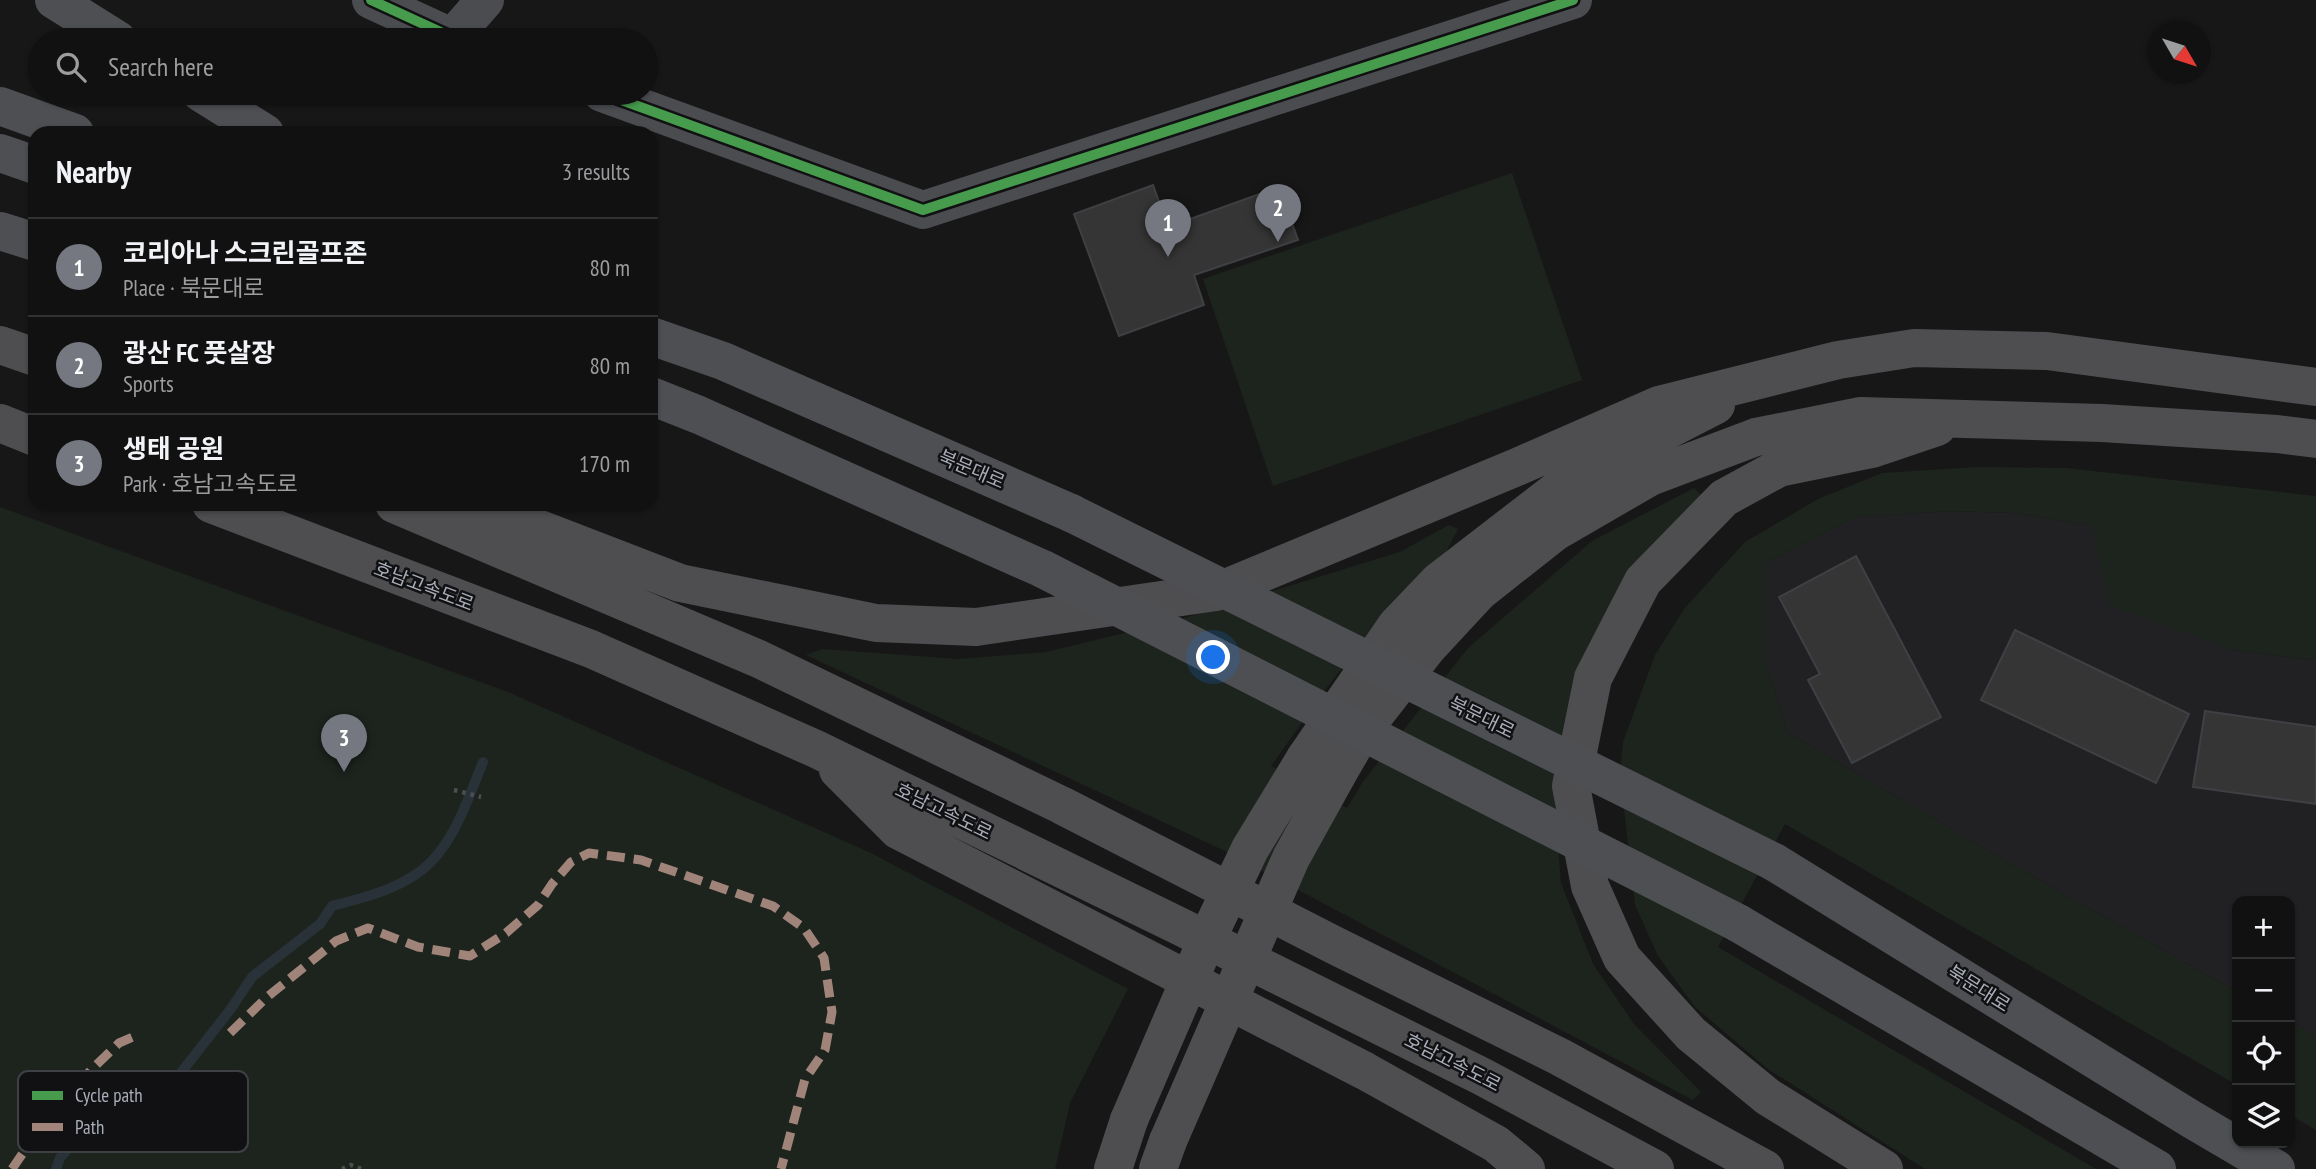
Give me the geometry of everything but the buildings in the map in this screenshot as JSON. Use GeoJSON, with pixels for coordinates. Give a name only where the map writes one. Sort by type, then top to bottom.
{"type":"FeatureCollection","features":[{"type":"Feature","properties":{"kind":"highway"},"geometry":{"type":"LineString","coordinates":[[0,345],[28,355]]}},
{"type":"Feature","properties":{"kind":"highway"},"geometry":{"type":"LineString","coordinates":[[493,511],[680,583],[877,623],[976,627],[1216,592],[1659,405],[1838,360],[1914,348],[2047,351],[2306,383]]}},
{"type":"Feature","properties":{"kind":"highway"},"geometry":{"type":"LineString","coordinates":[[1163,1155],[1291,858],[1321,766],[1396,626],[1439,580],[1570,480],[1777,374]]}},
{"type":"Feature","properties":{"kind":"highway"},"geometry":{"type":"LineString","coordinates":[[1113,1169],[1129,1120],[1207,939],[1250,849],[1321,766],[1363,730],[1428,647],[1479,592],[1555,533],[1650,477],[1756,437],[1861,416],[2102,423],[2316,439]]}},
{"type":"Feature","properties":{"kind":"highway"},"geometry":{"type":"LineString","coordinates":[[1884,1169],[1768,1097],[1691,1034],[1622,958],[1590,886],[1570,786],[1593,678],[1643,581],[1724,498],[1779,468],[1872,449],[1966,418]]}},
{"type":"Feature","properties":{"kind":"highway"},"geometry":{"type":"LineString","coordinates":[[0,424],[28,434]]}},
{"type":"Feature","properties":{"kind":"highway","name":"호남고속도로"},"geometry":{"type":"LineString","coordinates":[[229,511],[591,649],[816,749],[1468,1070],[1655,1169]]}},
{"type":"Feature","properties":{"kind":"highway"},"geometry":{"type":"LineString","coordinates":[[410,511],[759,659],[1061,805],[1560,1057],[1765,1169]]}},
{"type":"Feature","properties":{"kind":"highway"},"geometry":{"type":"LineString","coordinates":[[816,749],[898,830],[1365,1071],[1496,1144],[1526,1169]]}},
{"type":"Feature","properties":{"kind":"main road"},"geometry":{"type":"LineString","coordinates":[[54,0],[99,28]]}},
{"type":"Feature","properties":{"kind":"main road"},"geometry":{"type":"LineString","coordinates":[[220,105],[254,126]]}},
{"type":"Feature","properties":{"kind":"main road"},"geometry":{"type":"LineString","coordinates":[[0,106],[56,126]]}},
{"type":"Feature","properties":{"kind":"main road"},"geometry":{"type":"LineString","coordinates":[[0,153],[28,163]]}},
{"type":"Feature","properties":{"kind":"main road"},"geometry":{"type":"LineString","coordinates":[[0,231],[28,240]]}},
{"type":"Feature","properties":{"kind":"main road","name":"북문대로"},"geometry":{"type":"LineString","coordinates":[[658,337],[723,361],[1071,513],[1774,862],[2276,1169]]}},
{"type":"Feature","properties":{"kind":"main road"},"geometry":{"type":"LineString","coordinates":[[658,399],[1043,569],[1738,923],[2157,1169]]}},
{"type":"Feature","properties":{"kind":"main road"},"geometry":{"type":"LineString","coordinates":[[658,419],[699,415]]}},
{"type":"Feature","properties":{"kind":"main road"},"geometry":{"type":"LineString","coordinates":[[2277,434],[2316,454]]}},
{"type":"Feature","properties":{"kind":"street"},"geometry":{"type":"LineString","coordinates":[[371,0],[432,28]]}},
{"type":"Feature","properties":{"kind":"street"},"geometry":{"type":"LineString","coordinates":[[464,28],[485,0]]}},
{"type":"Feature","properties":{"kind":"street"},"geometry":{"type":"LineString","coordinates":[[635,105],[923,210],[1573,0]]}},
{"type":"Feature","properties":{"kind":"path"},"geometry":{"type":"LineString","coordinates":[[454,790],[481,797]]}},
{"type":"Feature","properties":{"kind":"path"},"geometry":{"type":"LineString","coordinates":[[342,1169],[351,1165],[361,1169]]}},
{"type":"Feature","properties":{"kind":"shaded area"},"geometry":{"type":"Polygon","coordinates":[[[1512,173],[1582,380],[1273,486],[1203,279],[1512,173]]]}},
{"type":"Feature","properties":{"kind":"shaded area"},"geometry":{"type":"Polygon","coordinates":[[[1977,467],[2066,468],[2316,496],[2316,660],[2233,650],[2109,605],[2092,526],[2017,513],[1951,511],[1855,517],[1767,562],[1767,666],[1787,732],[1999,857],[2232,989],[2232,1082],[1785,824],[1718,947],[2096,1169],[1925,1169],[1768,1069],[1695,1007],[1658,956],[1635,905],[1620,774],[1623,742],[1655,655],[1684,609],[1745,542],[1818,499],[1882,473],[1977,467]]]}},
{"type":"Feature","properties":{"kind":"shaded area"},"geometry":{"type":"Polygon","coordinates":[[[1694,488],[1704,498],[1571,703],[1555,811],[1561,883],[1593,964],[1634,1024],[1701,1092],[1693,1100],[1227,852],[806,655],[822,649],[958,659],[1046,652],[1178,620],[1400,552],[1449,525],[1458,529],[1444,556],[1391,605],[1328,686],[1271,766],[1347,808],[1362,783],[1468,648],[1592,541],[1694,488]]]}},
{"type":"Feature","properties":{"kind":"shaded area"},"geometry":{"type":"Polygon","coordinates":[[[0,507],[508,692],[869,852],[1128,989],[1070,1103],[1055,1169],[0,1169],[0,507]]]}},
{"type":"Feature","properties":{"kind":"shaded area"},"geometry":{"type":"Polygon","coordinates":[[[1951,511],[2017,513],[2092,526],[2233,650],[2316,660],[2316,1036],[2295,1024],[2295,896],[2232,896],[2232,989],[1999,857],[1787,732],[1767,666],[1767,562],[1855,517],[1951,511]]]}},
{"type":"Feature","properties":{"kind":"shaded area"},"geometry":{"type":"Polygon","coordinates":[[[2295,1024],[2316,1036],[2316,1130],[2295,1118],[2295,1024]]]}},
{"type":"Feature","properties":{"kind":"waterway"},"geometry":{"type":"LineString","coordinates":[[182,1071],[252,977],[320,924],[332,906],[390,888],[412,877],[433,860],[459,820],[483,762]]}},
{"type":"Feature","properties":{"kind":"waterway"},"geometry":{"type":"LineString","coordinates":[[56,1169],[65,1152]]}},
{"type":"Feature","properties":{"kind":"marked path"},"geometry":{"type":"LineString","coordinates":[[230,1033],[266,998],[336,941],[368,928],[418,947],[470,956],[506,933],[538,905],[571,862],[589,853],[641,860],[773,906],[804,928],[824,958],[832,1012],[825,1050],[805,1079],[781,1169]]}},
{"type":"Feature","properties":{"kind":"marked path"},"geometry":{"type":"LineString","coordinates":[[90,1071],[119,1043],[140,1034]]}},
{"type":"Feature","properties":{"kind":"marked path"},"geometry":{"type":"LineString","coordinates":[[12,1169],[24,1152]]}},
{"type":"Feature","properties":{"kind":"cycle path"},"geometry":{"type":"LineString","coordinates":[[371,0],[432,28]]}},
{"type":"Feature","properties":{"kind":"cycle path"},"geometry":{"type":"LineString","coordinates":[[635,105],[923,210],[1573,0]]}},
{"type":"Feature","properties":{"kind":"place","name":"광산 FC 풋살장"},"geometry":{"type":"Point","coordinates":[1278,242]}},
{"type":"Feature","properties":{"kind":"place","name":"코리아나 스크린골프존"},"geometry":{"type":"Point","coordinates":[1168,257]}},
{"type":"Feature","properties":{"kind":"place","name":"생태 공원"},"geometry":{"type":"Point","coordinates":[344,772]}}]}
